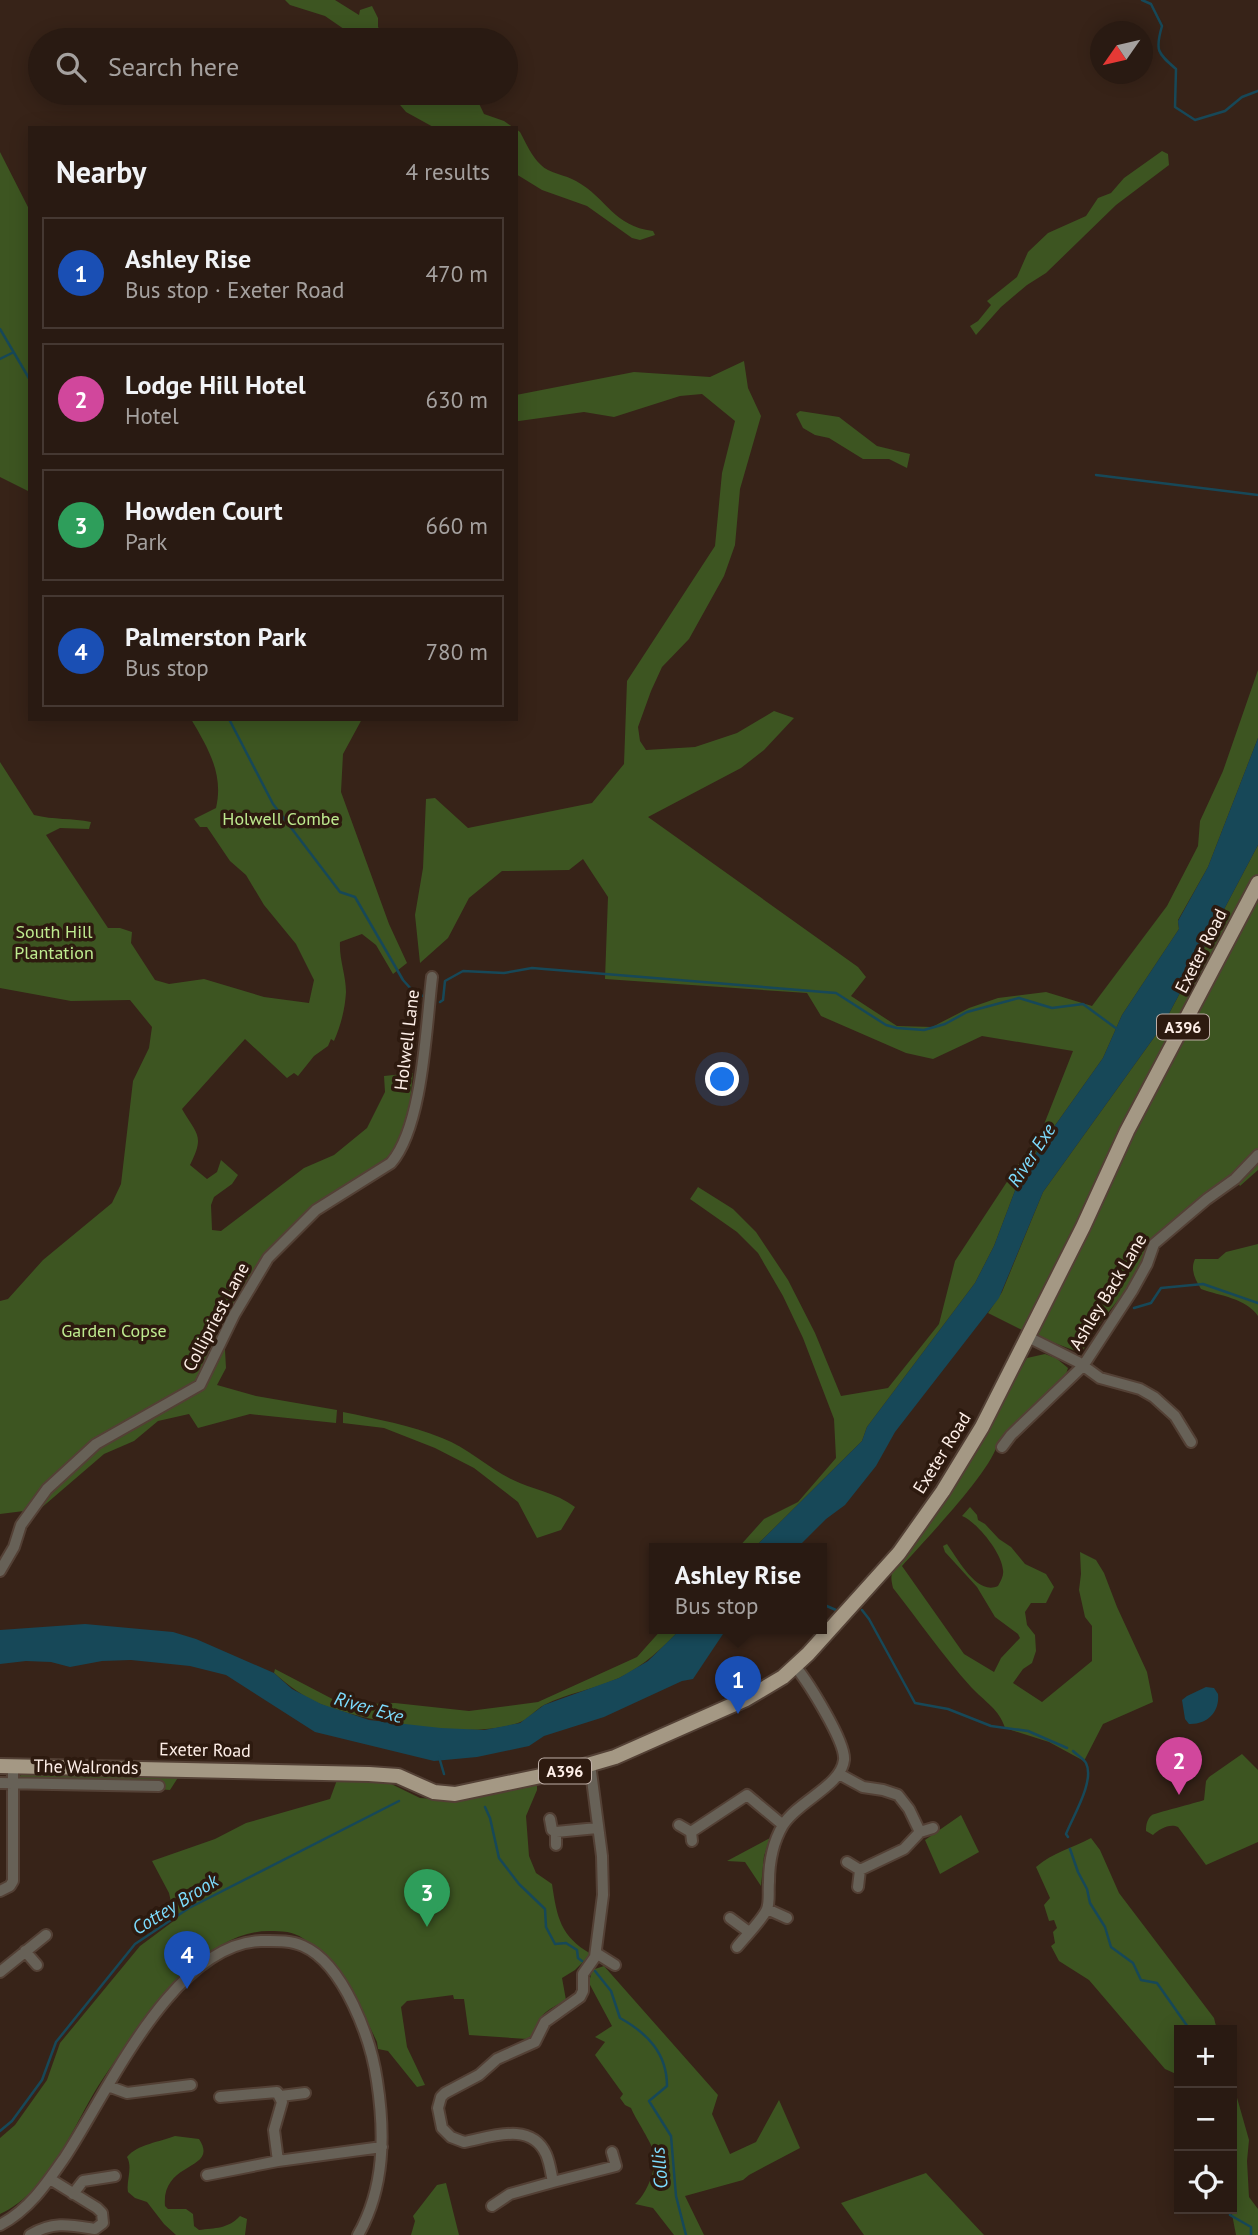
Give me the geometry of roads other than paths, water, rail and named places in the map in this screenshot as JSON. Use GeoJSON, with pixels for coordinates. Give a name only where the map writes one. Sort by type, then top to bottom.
{"type":"FeatureCollection","features":[{"type":"Feature","properties":{"kind":"main road","name":"Exeter Road"},"geometry":{"type":"LineString","coordinates":[[827,1633],[878,1578],[916,1529],[982,1427],[1083,1227],[1127,1130],[1258,883]]}},
{"type":"Feature","properties":{"kind":"main road","name":"Exeter Road"},"geometry":{"type":"LineString","coordinates":[[6,1766],[369,1774],[398,1776],[434,1792],[455,1794],[590,1765],[615,1757],[746,1699],[796,1666],[826,1634]]}},
{"type":"Feature","properties":{"kind":"street","name":"Holwell Lane"},"geometry":{"type":"LineString","coordinates":[[415,1107],[432,977]]}},
{"type":"Feature","properties":{"kind":"street","name":"Collipriest Lane"},"geometry":{"type":"LineString","coordinates":[[0,1571],[14,1547],[22,1525],[47,1489],[96,1444],[200,1385],[234,1315],[268,1258],[316,1210],[391,1164],[407,1138],[415,1107]]}},
{"type":"Feature","properties":{"kind":"street","name":"Ashley Back Lane"},"geometry":{"type":"LineString","coordinates":[[1083,1366],[1132,1291],[1147,1264],[1154,1244],[1235,1179],[1258,1155]]}},
{"type":"Feature","properties":{"kind":"street"},"geometry":{"type":"LineString","coordinates":[[1028,1336],[1100,1378],[1133,1387],[1154,1397],[1175,1416],[1191,1442]]}},
{"type":"Feature","properties":{"kind":"street"},"geometry":{"type":"LineString","coordinates":[[1002,1447],[1011,1434],[1083,1366]]}},
{"type":"Feature","properties":{"kind":"street"},"geometry":{"type":"LineString","coordinates":[[737,1947],[767,1909],[770,1863],[783,1825],[802,1804],[833,1782],[844,1761],[841,1743],[796,1666]]}},
{"type":"Feature","properties":{"kind":"street"},"geometry":{"type":"LineString","coordinates":[[553,2182],[545,2151],[532,2138],[513,2133],[464,2142],[442,2128],[438,2108],[445,2093],[479,2076],[497,2059],[535,2042],[545,2022],[580,1997],[583,1991],[583,1974],[596,1953],[603,1895],[602,1856],[590,1765]]}},
{"type":"Feature","properties":{"kind":"street","name":"The Walronds"},"geometry":{"type":"LineString","coordinates":[[0,1891],[10,1886],[13,1881],[13,1783],[6,1766]]}},
{"type":"Feature","properties":{"kind":"street"},"geometry":{"type":"LineString","coordinates":[[839,1774],[863,1787],[898,1795],[909,1809],[920,1832]]}},
{"type":"Feature","properties":{"kind":"street"},"geometry":{"type":"LineString","coordinates":[[679,1825],[691,1836],[747,1795],[748,1781]]}},
{"type":"Feature","properties":{"kind":"street","name":"The Walronds"},"geometry":{"type":"LineString","coordinates":[[0,1783],[159,1786]]}},
{"type":"Feature","properties":{"kind":"street"},"geometry":{"type":"LineString","coordinates":[[747,1795],[783,1825]]}},
{"type":"Feature","properties":{"kind":"street"},"geometry":{"type":"LineString","coordinates":[[550,1819],[552,1830],[556,1832],[597,1828]]}},
{"type":"Feature","properties":{"kind":"street"},"geometry":{"type":"LineString","coordinates":[[860,1870],[904,1849],[920,1832],[933,1828]]}},
{"type":"Feature","properties":{"kind":"street"},"geometry":{"type":"LineString","coordinates":[[556,1832],[556,1845]]}},
{"type":"Feature","properties":{"kind":"street"},"geometry":{"type":"LineString","coordinates":[[847,1862],[860,1870]]}},
{"type":"Feature","properties":{"kind":"street"},"geometry":{"type":"LineString","coordinates":[[858,1887],[860,1870]]}},
{"type":"Feature","properties":{"kind":"street"},"geometry":{"type":"LineString","coordinates":[[767,1909],[788,1918]]}},
{"type":"Feature","properties":{"kind":"street"},"geometry":{"type":"LineString","coordinates":[[730,1917],[749,1932]]}},
{"type":"Feature","properties":{"kind":"street"},"geometry":{"type":"LineString","coordinates":[[0,1972],[46,1936]]}},
{"type":"Feature","properties":{"kind":"street"},"geometry":{"type":"LineString","coordinates":[[0,2225],[29,2204],[50,2179],[142,2033],[178,1988],[202,1964],[230,1948],[270,1941],[297,1943],[316,1953],[327,1963],[364,2027],[375,2064],[382,2147],[379,2176],[367,2216],[358,2235]]}},
{"type":"Feature","properties":{"kind":"street"},"geometry":{"type":"LineString","coordinates":[[26,1951],[37,1965]]}},
{"type":"Feature","properties":{"kind":"street"},"geometry":{"type":"LineString","coordinates":[[596,1953],[615,1965]]}},
{"type":"Feature","properties":{"kind":"street"},"geometry":{"type":"LineString","coordinates":[[108,2086],[127,2093],[164,2082],[191,2085]]}},
{"type":"Feature","properties":{"kind":"street"},"geometry":{"type":"LineString","coordinates":[[220,2097],[278,2092],[282,2102],[274,2130],[278,2161]]}},
{"type":"Feature","properties":{"kind":"street"},"geometry":{"type":"LineString","coordinates":[[281,2096],[306,2093]]}},
{"type":"Feature","properties":{"kind":"street"},"geometry":{"type":"LineString","coordinates":[[207,2175],[278,2161],[382,2147]]}},
{"type":"Feature","properties":{"kind":"street"},"geometry":{"type":"LineString","coordinates":[[612,2152],[619,2179]]}},
{"type":"Feature","properties":{"kind":"street"},"geometry":{"type":"LineString","coordinates":[[492,2206],[510,2194],[616,2166]]}},
{"type":"Feature","properties":{"kind":"street"},"geometry":{"type":"LineString","coordinates":[[73,2194],[83,2180],[115,2176]]}},
{"type":"Feature","properties":{"kind":"street"},"geometry":{"type":"LineString","coordinates":[[30,2235],[55,2224],[95,2229],[103,2223],[102,2213],[50,2179]]}},
{"type":"Feature","properties":{"kind":"water"},"geometry":{"type":"Polygon","coordinates":[[[1258,738],[1258,845],[1163,1025],[1043,1192],[999,1298],[895,1432],[876,1466],[845,1505],[802,1543],[759,1543],[862,1441],[867,1427],[975,1283],[994,1246],[1019,1180],[1103,1058],[1122,1015],[1179,929],[1178,921],[1208,867],[1258,738]]]}},
{"type":"Feature","properties":{"kind":"water"},"geometry":{"type":"Polygon","coordinates":[[[85,1624],[173,1632],[196,1639],[274,1673],[292,1689],[321,1704],[369,1720],[484,1730],[520,1723],[544,1705],[619,1678],[648,1661],[676,1634],[723,1634],[693,1679],[682,1681],[604,1717],[544,1736],[529,1746],[477,1757],[434,1761],[315,1732],[226,1675],[190,1666],[131,1660],[102,1661],[70,1667],[51,1662],[0,1664],[0,1630],[85,1624]]]}},
{"type":"Feature","properties":{"kind":"water"},"geometry":{"type":"Polygon","coordinates":[[[1206,1687],[1214,1688],[1218,1694],[1217,1706],[1207,1720],[1189,1724],[1185,1719],[1182,1700],[1206,1687]]]}},
{"type":"Feature","properties":{"kind":"waterway"},"geometry":{"type":"LineString","coordinates":[[1142,0],[1151,4],[1162,26],[1159,51],[1176,69],[1175,107],[1195,120],[1225,111],[1242,97],[1258,91]]}},
{"type":"Feature","properties":{"kind":"waterway"},"geometry":{"type":"LineString","coordinates":[[0,329],[28,377]]}},
{"type":"Feature","properties":{"kind":"waterway"},"geometry":{"type":"LineString","coordinates":[[0,359],[12,353]]}},
{"type":"Feature","properties":{"kind":"waterway"},"geometry":{"type":"LineString","coordinates":[[1096,475],[1258,495]]}},
{"type":"Feature","properties":{"kind":"waterway"},"geometry":{"type":"LineString","coordinates":[[230,721],[273,804],[340,892],[355,897],[403,980],[412,990],[423,996]]}},
{"type":"Feature","properties":{"kind":"waterway"},"geometry":{"type":"LineString","coordinates":[[440,1002],[443,1000],[445,981],[463,971],[504,973],[532,968],[836,993],[886,1025],[897,1028],[924,1030],[945,1024],[967,1012],[1019,998],[1052,1008],[1083,1004],[1117,1029]]}},
{"type":"Feature","properties":{"kind":"waterway"},"geometry":{"type":"LineString","coordinates":[[1134,1308],[1151,1303],[1161,1288],[1203,1284],[1258,1303]]}},
{"type":"Feature","properties":{"kind":"waterway"},"geometry":{"type":"LineString","coordinates":[[827,1606],[836,1610]]}},
{"type":"Feature","properties":{"kind":"waterway"},"geometry":{"type":"LineString","coordinates":[[862,1610],[915,1703],[948,1709],[991,1726],[1028,1731],[1067,1748]]}},
{"type":"Feature","properties":{"kind":"waterway"},"geometry":{"type":"LineString","coordinates":[[1068,1837],[1066,1834],[1088,1779],[1086,1763],[1073,1751]]}},
{"type":"Feature","properties":{"kind":"waterway","name":"Cottey Brook"},"geometry":{"type":"LineString","coordinates":[[439,1757],[444,1774]]}},
{"type":"Feature","properties":{"kind":"waterway","name":"Cottey Brook"},"geometry":{"type":"LineString","coordinates":[[0,2131],[12,2121],[42,2080],[56,2042],[135,1944],[189,1908],[399,1801]]}},
{"type":"Feature","properties":{"kind":"waterway","name":"Collis"},"geometry":{"type":"LineString","coordinates":[[485,1807],[499,1858],[519,1884],[545,1909],[546,1927],[555,1944],[566,1943],[577,1950],[578,1958],[582,1961]]}},
{"type":"Feature","properties":{"kind":"waterway"},"geometry":{"type":"LineString","coordinates":[[1070,1849],[1090,1903],[1105,1927],[1111,1947],[1133,1963],[1141,1980],[1157,1983],[1186,2025]]}},
{"type":"Feature","properties":{"kind":"waterway","name":"Collis"},"geometry":{"type":"LineString","coordinates":[[595,1971],[611,1991],[620,2018],[647,2037],[663,2064],[667,2086],[649,2101],[671,2136],[676,2196],[686,2235]]}},
{"type":"Feature","properties":{"kind":"waterway"},"geometry":{"type":"LineString","coordinates":[[1230,2214],[1251,2227],[1251,2235]]}},
{"type":"Feature","properties":{"kind":"place","name":"Ashley Rise"},"geometry":{"type":"Point","coordinates":[738,1714]}},
{"type":"Feature","properties":{"kind":"place","name":"Lodge Hill Hotel"},"geometry":{"type":"Point","coordinates":[1179,1795]}},
{"type":"Feature","properties":{"kind":"place","name":"Howden Court"},"geometry":{"type":"Point","coordinates":[427,1927]}},
{"type":"Feature","properties":{"kind":"place","name":"Palmerston Park"},"geometry":{"type":"Point","coordinates":[187,1989]}},
{"type":"Feature","properties":{"kind":"park label","name":"Holwell Combe"},"geometry":{"type":"Point","coordinates":[281,819]}},
{"type":"Feature","properties":{"kind":"park label","name":"South Hill Plantation"},"geometry":{"type":"Point","coordinates":[54,942]}},
{"type":"Feature","properties":{"kind":"park label","name":"Garden Copse"},"geometry":{"type":"Point","coordinates":[114,1331]}},
{"type":"Feature","properties":{"kind":"water label","name":"River Exe"},"geometry":{"type":"Point","coordinates":[1031,1155]}},
{"type":"Feature","properties":{"kind":"water label","name":"River Exe"},"geometry":{"type":"Point","coordinates":[369,1707]}}]}
